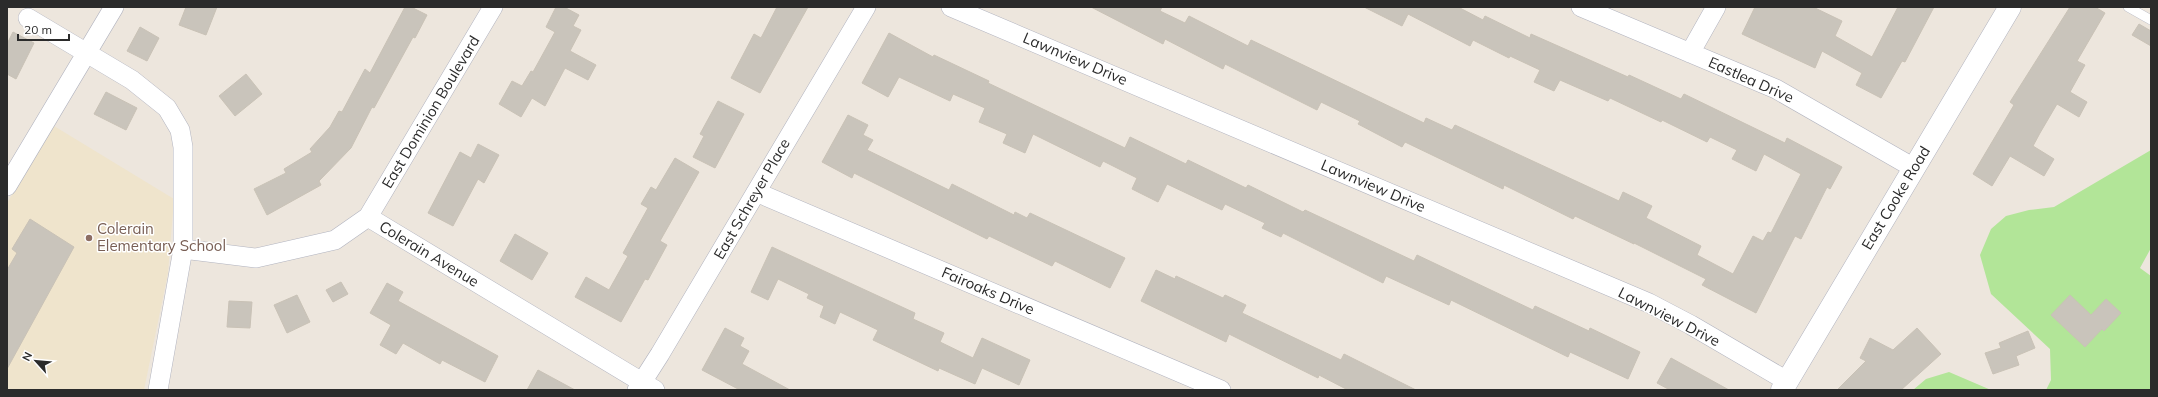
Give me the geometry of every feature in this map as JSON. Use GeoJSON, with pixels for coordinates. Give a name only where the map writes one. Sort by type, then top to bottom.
{"type":"FeatureCollection","features":[{"type":"Feature","properties":{"kind":"main road","name":"East Cooke Road"},"geometry":{"type":"LineString","coordinates":[[1785,386],[2010,7]]}},
{"type":"Feature","properties":{"kind":"street"},"geometry":{"type":"LineString","coordinates":[[7,186],[114,7]]}},
{"type":"Feature","properties":{"kind":"street","name":"East Dominion Boulevard"},"geometry":{"type":"LineString","coordinates":[[368,217],[493,7]]}},
{"type":"Feature","properties":{"kind":"street","name":"East Schreyer Place"},"geometry":{"type":"LineString","coordinates":[[645,387],[660,354],[866,7]]}},
{"type":"Feature","properties":{"kind":"street","name":"Lawnview Drive"},"geometry":{"type":"LineString","coordinates":[[951,7],[1649,304],[1691,325],[1785,386]]}},
{"type":"Feature","properties":{"kind":"street","name":"Eastlea Drive"},"geometry":{"type":"LineString","coordinates":[[1581,7],[1776,89],[1914,168]]}},
{"type":"Feature","properties":{"kind":"street"},"geometry":{"type":"LineString","coordinates":[[1690,53],[1716,7]]}},
{"type":"Feature","properties":{"kind":"street"},"geometry":{"type":"LineString","coordinates":[[28,18],[132,80],[167,108],[176,122],[183,147],[183,249],[158,390]]}},
{"type":"Feature","properties":{"kind":"street","name":"Fairoaks Drive"},"geometry":{"type":"LineString","coordinates":[[756,192],[1221,390]]}},
{"type":"Feature","properties":{"kind":"street","name":"Colerain Avenue"},"geometry":{"type":"LineString","coordinates":[[183,249],[256,258],[335,240],[368,217],[645,387]]}},
{"type":"Feature","properties":{"kind":"lane"},"geometry":{"type":"LineString","coordinates":[[2128,7],[2151,20]]}},
{"type":"Feature","properties":{"kind":"shaded area","name":"Colerain Elementary School"},"geometry":{"type":"Polygon","coordinates":[[[54,126],[174,199],[168,273],[144,390],[7,390],[7,203],[54,126]]]}},
{"type":"Feature","properties":{"kind":"green space"},"geometry":{"type":"Polygon","coordinates":[[[2151,150],[2151,248],[2140,268],[2151,276],[2151,390],[2046,390],[2051,380],[2050,349],[1991,294],[1980,255],[1991,229],[2006,216],[2029,210],[2054,207],[2151,150]]]}},
{"type":"Feature","properties":{"kind":"green space"},"geometry":{"type":"Polygon","coordinates":[[[1949,372],[1991,390],[1913,390],[1926,379],[1949,372]]]}},
{"type":"Feature","properties":{"kind":"building"},"geometry":{"type":"Polygon","coordinates":[[[186,7],[217,7],[206,35],[179,25],[186,7]]]}},
{"type":"Feature","properties":{"kind":"building"},"geometry":{"type":"Polygon","coordinates":[[[405,7],[411,7],[427,15],[415,38],[413,37],[374,108],[372,107],[351,148],[319,181],[321,185],[267,215],[254,189],[286,173],[284,169],[312,152],[310,149],[330,127],[339,111],[342,112],[365,69],[370,73],[405,7]]]}},
{"type":"Feature","properties":{"kind":"building"},"geometry":{"type":"Polygon","coordinates":[[[556,7],[564,7],[579,15],[573,26],[581,30],[570,51],[596,65],[588,80],[565,68],[545,106],[532,98],[521,117],[499,104],[512,81],[522,86],[531,71],[533,72],[555,32],[546,27],[556,7]]]}},
{"type":"Feature","properties":{"kind":"building"},"geometry":{"type":"Polygon","coordinates":[[[777,7],[808,7],[760,93],[731,78],[754,34],[761,38],[777,7]]]}},
{"type":"Feature","properties":{"kind":"building"},"geometry":{"type":"Polygon","coordinates":[[[1091,7],[1162,7],[1160,11],[1185,23],[1189,16],[1248,46],[1251,40],[1424,123],[1426,118],[1452,130],[1455,125],[1619,201],[1623,192],[1652,206],[1646,218],[1701,246],[1697,255],[1733,274],[1753,236],[1763,241],[1768,232],[1771,233],[1801,174],[1764,154],[1756,171],[1732,159],[1737,150],[1710,137],[1707,142],[1662,120],[1661,122],[1610,98],[1608,101],[1560,80],[1554,91],[1534,82],[1540,70],[1510,56],[1509,58],[1473,40],[1470,46],[1408,14],[1402,26],[1364,7],[1458,7],[1483,20],[1485,16],[1530,38],[1531,34],[1628,77],[1629,75],[1681,99],[1684,94],[1785,143],[1787,138],[1842,167],[1830,189],[1827,187],[1801,239],[1795,236],[1756,313],[1702,285],[1706,279],[1634,243],[1575,216],[1573,219],[1504,185],[1503,189],[1405,142],[1402,147],[1358,124],[1360,121],[1321,102],[1317,110],[1225,64],[1223,69],[1165,39],[1163,44],[1091,7]]]}},
{"type":"Feature","properties":{"kind":"building"},"geometry":{"type":"Polygon","coordinates":[[[1755,7],[1813,7],[1842,21],[1835,36],[1872,57],[1898,7],[1934,7],[1905,62],[1902,61],[1881,98],[1856,85],[1862,73],[1822,51],[1815,68],[1742,34],[1755,7]]]}},
{"type":"Feature","properties":{"kind":"building"},"geometry":{"type":"Polygon","coordinates":[[[2070,7],[2095,7],[2105,13],[2077,61],[2085,65],[2070,92],[2087,102],[2079,117],[2057,104],[2040,133],[2033,146],[2054,159],[2044,176],[2010,156],[1992,186],[1973,174],[2014,105],[2010,102],[2070,7]]]}},
{"type":"Feature","properties":{"kind":"building"},"geometry":{"type":"Polygon","coordinates":[[[2139,24],[2151,31],[2151,46],[2132,35],[2139,24]]]}},
{"type":"Feature","properties":{"kind":"building"},"geometry":{"type":"Polygon","coordinates":[[[140,27],[159,38],[147,61],[127,51],[140,27]]]}},
{"type":"Feature","properties":{"kind":"building"},"geometry":{"type":"Polygon","coordinates":[[[13,32],[34,43],[16,79],[7,74],[7,44],[13,32]]]}},
{"type":"Feature","properties":{"kind":"building"},"geometry":{"type":"Polygon","coordinates":[[[889,33],[933,57],[934,55],[989,81],[988,83],[1125,148],[1130,137],[1186,164],[1188,160],[1246,188],[1248,185],[1303,212],[1305,210],[1414,261],[1417,255],[1533,310],[1535,306],[1589,331],[1590,328],[1640,352],[1628,379],[1570,352],[1568,357],[1451,300],[1449,305],[1386,276],[1383,283],[1283,233],[1281,237],[1262,228],[1265,223],[1225,204],[1222,210],[1167,184],[1158,202],[1132,189],[1137,178],[1103,161],[1100,167],[1033,134],[1025,153],[1003,143],[1007,134],[979,122],[985,108],[953,94],[950,101],[899,77],[888,97],[862,83],[889,33]]]}},
{"type":"Feature","properties":{"kind":"building"},"geometry":{"type":"Polygon","coordinates":[[[246,74],[262,94],[235,116],[219,96],[246,74]]]}},
{"type":"Feature","properties":{"kind":"building"},"geometry":{"type":"Polygon","coordinates":[[[106,92],[137,108],[126,130],[94,114],[106,92]]]}},
{"type":"Feature","properties":{"kind":"building"},"geometry":{"type":"Polygon","coordinates":[[[718,101],[744,114],[715,168],[693,157],[704,136],[700,134],[718,101]]]}},
{"type":"Feature","properties":{"kind":"building"},"geometry":{"type":"Polygon","coordinates":[[[848,115],[868,125],[863,135],[873,140],[867,150],[949,190],[952,184],[1014,215],[1015,212],[1027,218],[1030,213],[1125,258],[1110,288],[1055,261],[1052,266],[989,236],[987,239],[854,173],[852,178],[822,162],[848,115]]]}},
{"type":"Feature","properties":{"kind":"building"},"geometry":{"type":"Polygon","coordinates":[[[478,144],[499,155],[484,183],[478,179],[453,226],[428,213],[460,152],[471,158],[478,144]]]}},
{"type":"Feature","properties":{"kind":"building"},"geometry":{"type":"Polygon","coordinates":[[[675,158],[699,172],[660,241],[667,245],[648,280],[645,279],[621,322],[575,297],[586,277],[609,290],[628,256],[623,253],[648,208],[641,204],[651,187],[656,190],[675,158]]]}},
{"type":"Feature","properties":{"kind":"building","name":"Colerain Elementary School"},"geometry":{"type":"Polygon","coordinates":[[[30,219],[74,247],[7,369],[7,270],[17,253],[12,249],[30,219]]]}},
{"type":"Feature","properties":{"kind":"building"},"geometry":{"type":"Polygon","coordinates":[[[515,234],[548,253],[532,280],[500,261],[515,234]]]}},
{"type":"Feature","properties":{"kind":"building"},"geometry":{"type":"Polygon","coordinates":[[[772,247],[915,313],[913,319],[944,333],[940,342],[973,358],[982,338],[1030,360],[1019,385],[982,368],[975,384],[939,368],[938,371],[873,340],[878,330],[840,312],[835,324],[820,317],[824,306],[807,298],[809,294],[778,279],[768,300],[751,292],[772,247]]]}},
{"type":"Feature","properties":{"kind":"building"},"geometry":{"type":"Polygon","coordinates":[[[1156,270],[1175,279],[1176,276],[1223,298],[1225,295],[1246,305],[1242,313],[1341,360],[1344,354],[1416,390],[1348,390],[1319,375],[1318,378],[1229,334],[1226,342],[1141,301],[1156,270]]]}},
{"type":"Feature","properties":{"kind":"building"},"geometry":{"type":"Polygon","coordinates":[[[341,282],[348,294],[333,302],[326,290],[341,282]]]}},
{"type":"Feature","properties":{"kind":"building"},"geometry":{"type":"Polygon","coordinates":[[[387,283],[403,292],[398,301],[498,356],[485,382],[442,360],[440,364],[403,343],[396,354],[380,345],[391,325],[370,313],[387,283]]]}},
{"type":"Feature","properties":{"kind":"building"},"geometry":{"type":"Polygon","coordinates":[[[297,295],[310,322],[287,333],[274,305],[297,295]]]}},
{"type":"Feature","properties":{"kind":"building"},"geometry":{"type":"Polygon","coordinates":[[[2070,295],[2091,315],[2106,299],[2121,313],[2104,331],[2102,329],[2085,347],[2051,315],[2070,295]]]}},
{"type":"Feature","properties":{"kind":"building"},"geometry":{"type":"Polygon","coordinates":[[[229,301],[252,302],[250,328],[227,327],[229,301]]]}},
{"type":"Feature","properties":{"kind":"building"},"geometry":{"type":"Polygon","coordinates":[[[725,328],[744,338],[740,346],[749,351],[742,364],[790,390],[740,390],[702,370],[725,328]]]}},
{"type":"Feature","properties":{"kind":"building"},"geometry":{"type":"Polygon","coordinates":[[[1917,328],[1941,354],[1901,390],[1837,390],[1866,361],[1860,358],[1870,338],[1893,350],[1917,328]]]}},
{"type":"Feature","properties":{"kind":"building"},"geometry":{"type":"Polygon","coordinates":[[[2028,331],[2035,348],[2016,356],[2019,365],[1993,374],[1985,353],[2001,348],[1999,343],[2028,331]]]}},
{"type":"Feature","properties":{"kind":"building"},"geometry":{"type":"Polygon","coordinates":[[[1671,358],[1729,390],[1670,390],[1657,383],[1671,358]]]}},
{"type":"Feature","properties":{"kind":"building"},"geometry":{"type":"Polygon","coordinates":[[[538,370],[575,390],[527,390],[538,370]]]}},
{"type":"Feature","properties":{"kind":"place","name":"Colerain Elementary School"},"geometry":{"type":"Point","coordinates":[89,238]}}]}
